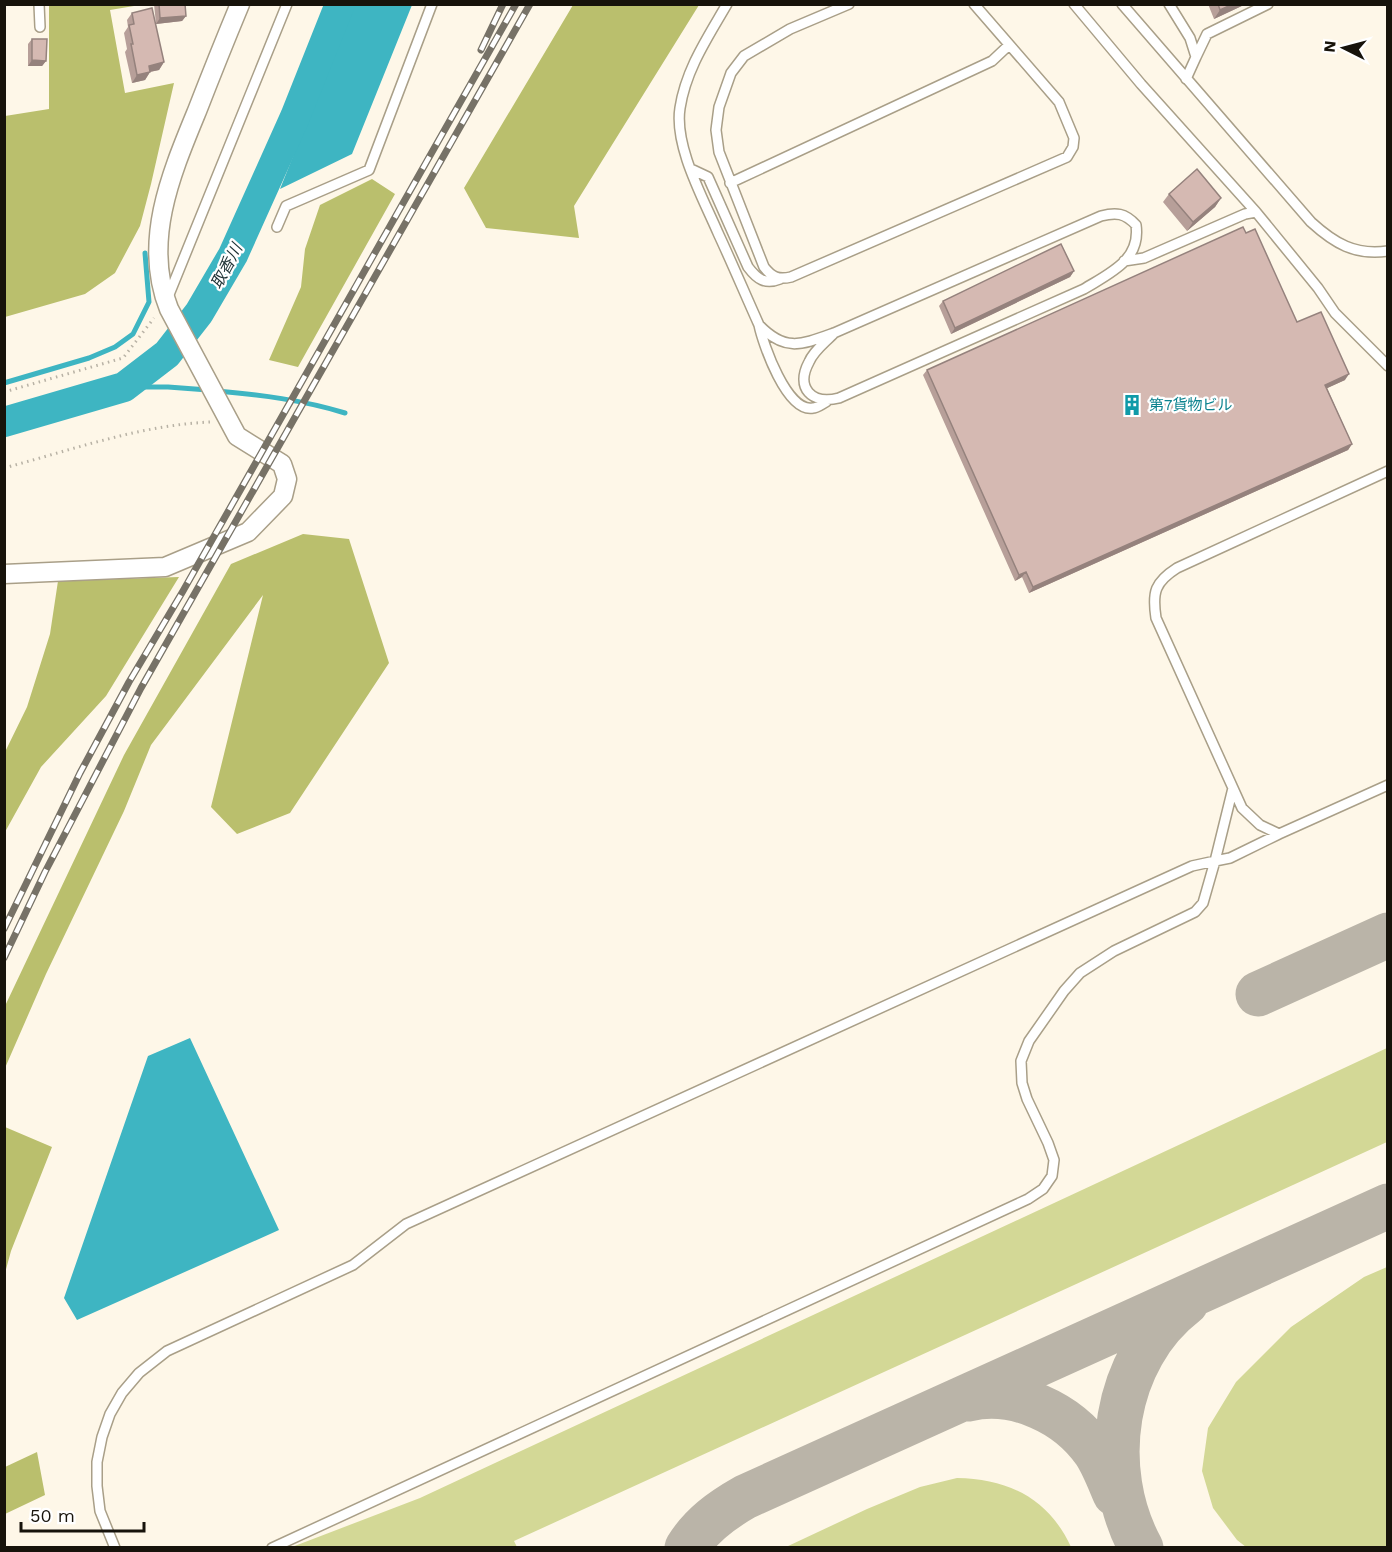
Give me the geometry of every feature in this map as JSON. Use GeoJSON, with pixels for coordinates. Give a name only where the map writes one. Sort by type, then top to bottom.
{"type":"FeatureCollection","features":[{"type":"Feature","properties":{"kind":"street"},"geometry":{"type":"LineString","coordinates":[[4,574],[165,567],[248,532],[283,496],[287,479],[282,464],[237,436],[165,301],[157,263],[159,222],[173,169],[240,4]]}},
{"type":"Feature","properties":{"kind":"lane"},"geometry":{"type":"LineString","coordinates":[[39,4],[40,27]]}},
{"type":"Feature","properties":{"kind":"lane"},"geometry":{"type":"LineString","coordinates":[[165,301],[287,4]]}},
{"type":"Feature","properties":{"kind":"lane"},"geometry":{"type":"LineString","coordinates":[[277,228],[286,206],[369,170],[432,4]]}},
{"type":"Feature","properties":{"kind":"lane"},"geometry":{"type":"LineString","coordinates":[[727,4],[701,48],[687,78],[680,108],[679,125],[691,169],[759,325],[762,342],[791,399],[805,408],[813,409],[850,394],[1084,289],[1114,270],[1133,252],[1137,243],[1136,225],[1131,219],[1112,213],[834,333],[803,344],[789,345],[766,333],[759,325]]}},
{"type":"Feature","properties":{"kind":"lane"},"geometry":{"type":"LineString","coordinates":[[780,279],[770,275],[764,267],[719,152],[716,130],[719,107],[731,73],[744,56],[781,35],[849,4]]}},
{"type":"Feature","properties":{"kind":"lane"},"geometry":{"type":"LineString","coordinates":[[691,169],[708,177],[748,267],[760,280],[771,283],[791,277],[1067,157],[1073,147],[1074,138],[1059,102],[974,4]]}},
{"type":"Feature","properties":{"kind":"lane"},"geometry":{"type":"LineString","coordinates":[[1074,4],[1141,84],[1256,212],[1335,313],[1388,366]]}},
{"type":"Feature","properties":{"kind":"lane"},"geometry":{"type":"LineString","coordinates":[[1122,4],[1311,222],[1326,236],[1336,243],[1365,253],[1388,251]]}},
{"type":"Feature","properties":{"kind":"lane"},"geometry":{"type":"LineString","coordinates":[[1169,4],[1190,38],[1196,57]]}},
{"type":"Feature","properties":{"kind":"lane"},"geometry":{"type":"LineString","coordinates":[[1186,79],[1207,34],[1268,4]]}},
{"type":"Feature","properties":{"kind":"lane"},"geometry":{"type":"LineString","coordinates":[[730,183],[992,61],[1009,45]]}},
{"type":"Feature","properties":{"kind":"lane"},"geometry":{"type":"LineString","coordinates":[[1124,261],[1144,258],[1245,214],[1256,212]]}},
{"type":"Feature","properties":{"kind":"lane"},"geometry":{"type":"LineString","coordinates":[[828,401],[817,400],[809,394],[805,386],[805,374],[809,362],[834,333]]}},
{"type":"Feature","properties":{"kind":"lane"},"geometry":{"type":"LineString","coordinates":[[1279,834],[1260,825],[1242,808],[1156,618],[1153,602],[1156,589],[1165,576],[1176,568],[1388,471]]}},
{"type":"Feature","properties":{"kind":"lane"},"geometry":{"type":"LineString","coordinates":[[115,1548],[100,1510],[97,1486],[97,1462],[102,1437],[110,1414],[122,1393],[139,1373],[167,1351],[353,1265],[406,1224],[1192,866],[1230,858],[1388,785]]}},
{"type":"Feature","properties":{"kind":"lane"},"geometry":{"type":"LineString","coordinates":[[272,1548],[1028,1199],[1043,1189],[1052,1176],[1054,1160],[1022,1083],[1021,1061],[1029,1041],[1064,991],[1080,973],[1114,951],[1194,912],[1203,903],[1233,788]]}},
{"type":"Feature","properties":{"kind":"path"},"geometry":{"type":"LineString","coordinates":[[4,392],[123,358],[154,320],[165,301]]}},
{"type":"Feature","properties":{"kind":"path"},"geometry":{"type":"LineString","coordinates":[[4,468],[132,434],[190,423],[216,422],[227,419]]}},
{"type":"Feature","properties":{"kind":"green space"},"geometry":{"type":"Polygon","coordinates":[[[49,5],[140,5],[110,10],[125,93],[174,83],[140,226],[115,273],[85,294],[5,317],[5,116],[49,109],[49,5]]]}},
{"type":"Feature","properties":{"kind":"green space"},"geometry":{"type":"Polygon","coordinates":[[[573,5],[699,5],[574,206],[579,238],[486,228],[464,188],[573,5]]]}},
{"type":"Feature","properties":{"kind":"green space"},"geometry":{"type":"Polygon","coordinates":[[[372,179],[395,194],[298,367],[269,360],[301,287],[305,249],[320,205],[372,179]]]}},
{"type":"Feature","properties":{"kind":"green space"},"geometry":{"type":"Polygon","coordinates":[[[303,534],[349,539],[389,663],[290,813],[237,834],[211,807],[263,595],[151,745],[124,811],[46,974],[5,1068],[5,1006],[124,755],[231,564],[303,534]]]}},
{"type":"Feature","properties":{"kind":"green space"},"geometry":{"type":"Polygon","coordinates":[[[179,577],[106,696],[41,767],[5,832],[5,752],[27,707],[50,634],[58,581],[179,577]]]}},
{"type":"Feature","properties":{"kind":"green space"},"geometry":{"type":"Polygon","coordinates":[[[1387,1048],[1387,1142],[514,1541],[517,1547],[292,1547],[420,1498],[1387,1048]]]}},
{"type":"Feature","properties":{"kind":"green space"},"geometry":{"type":"Polygon","coordinates":[[[5,1127],[52,1147],[11,1251],[5,1273],[5,1127]]]}},
{"type":"Feature","properties":{"kind":"green space"},"geometry":{"type":"Polygon","coordinates":[[[1387,1267],[1387,1547],[1246,1547],[1237,1540],[1213,1508],[1202,1471],[1208,1428],[1236,1382],[1291,1327],[1364,1277],[1387,1267]]]}},
{"type":"Feature","properties":{"kind":"green space"},"geometry":{"type":"Polygon","coordinates":[[[37,1452],[45,1495],[5,1514],[5,1467],[37,1452]]]}},
{"type":"Feature","properties":{"kind":"green space"},"geometry":{"type":"Polygon","coordinates":[[[957,1478],[994,1482],[1025,1495],[1051,1516],[1071,1547],[786,1547],[920,1487],[957,1478]]]}},
{"type":"Feature","properties":{"kind":"water"},"geometry":{"type":"Polygon","coordinates":[[[354,4],[412,5],[352,154],[280,189],[354,4]]]}},
{"type":"Feature","properties":{"kind":"water"},"geometry":{"type":"Polygon","coordinates":[[[190,1038],[279,1230],[77,1320],[64,1298],[148,1056],[190,1038]]]}},
{"type":"Feature","properties":{"kind":"building"},"geometry":{"type":"Polygon","coordinates":[[[159,4],[185,4],[186,16],[160,18],[159,4]]]}},
{"type":"Feature","properties":{"kind":"building"},"geometry":{"type":"Polygon","coordinates":[[[1218,4],[1233,4],[1220,10],[1218,4]]]}},
{"type":"Feature","properties":{"kind":"building"},"geometry":{"type":"Polygon","coordinates":[[[152,8],[164,62],[149,66],[150,72],[137,75],[129,25],[134,24],[132,13],[152,8]]]}},
{"type":"Feature","properties":{"kind":"building"},"geometry":{"type":"Polygon","coordinates":[[[32,39],[47,39],[46,61],[32,60],[32,39]]]}},
{"type":"Feature","properties":{"kind":"building"},"geometry":{"type":"Polygon","coordinates":[[[1197,169],[1221,198],[1193,222],[1169,194],[1197,169]]]}},
{"type":"Feature","properties":{"kind":"building","name":"第7貨物ビル"},"geometry":{"type":"Polygon","coordinates":[[[1243,227],[1246,233],[1255,229],[1297,322],[1321,312],[1349,374],[1325,385],[1352,444],[1033,587],[1026,572],[1019,575],[927,370],[1243,227]]]}},
{"type":"Feature","properties":{"kind":"building"},"geometry":{"type":"Polygon","coordinates":[[[1061,244],[1074,271],[955,328],[943,301],[1061,244]]]}},
{"type":"Feature","properties":{"kind":"waterway","name":"取香川"},"geometry":{"type":"LineString","coordinates":[[4,422],[124,387],[167,354],[199,313],[233,255],[295,117],[340,4]]}},
{"type":"Feature","properties":{"kind":"waterway"},"geometry":{"type":"LineString","coordinates":[[4,383],[89,358],[115,347],[133,334],[149,302],[145,253]]}},
{"type":"Feature","properties":{"kind":"waterway"},"geometry":{"type":"LineString","coordinates":[[124,387],[208,390]]}},
{"type":"Feature","properties":{"kind":"waterway"},"geometry":{"type":"LineString","coordinates":[[217,391],[282,399],[345,413]]}},
{"type":"Feature","properties":{"kind":"taxiway"},"geometry":{"type":"LineString","coordinates":[[1258,994],[1388,935]]}},
{"type":"Feature","properties":{"kind":"taxiway"},"geometry":{"type":"LineString","coordinates":[[687,1548],[713,1519],[745,1497],[1388,1206]]}},
{"type":"Feature","properties":{"kind":"taxiway"},"geometry":{"type":"LineString","coordinates":[[1141,1548],[1128,1517],[1120,1484],[1117,1451],[1120,1417],[1128,1384],[1142,1354],[1161,1326],[1186,1303]]}},
{"type":"Feature","properties":{"kind":"taxiway"},"geometry":{"type":"LineString","coordinates":[[968,1399],[1004,1397],[1022,1401],[1055,1415],[1084,1438],[1095,1452],[1115,1494]]}},
{"type":"Feature","properties":{"kind":"railway"},"geometry":{"type":"LineString","coordinates":[[481,50],[503,4]]}},
{"type":"Feature","properties":{"kind":"railway"},"geometry":{"type":"LineString","coordinates":[[4,929],[80,773],[129,682],[516,4]]}},
{"type":"Feature","properties":{"kind":"railway"},"geometry":{"type":"LineString","coordinates":[[4,958],[45,872],[141,688],[530,4]]}},
{"type":"Feature","properties":{"kind":"place","name":"第7貨物ビル"},"geometry":{"type":"Point","coordinates":[1132,405]}}]}
